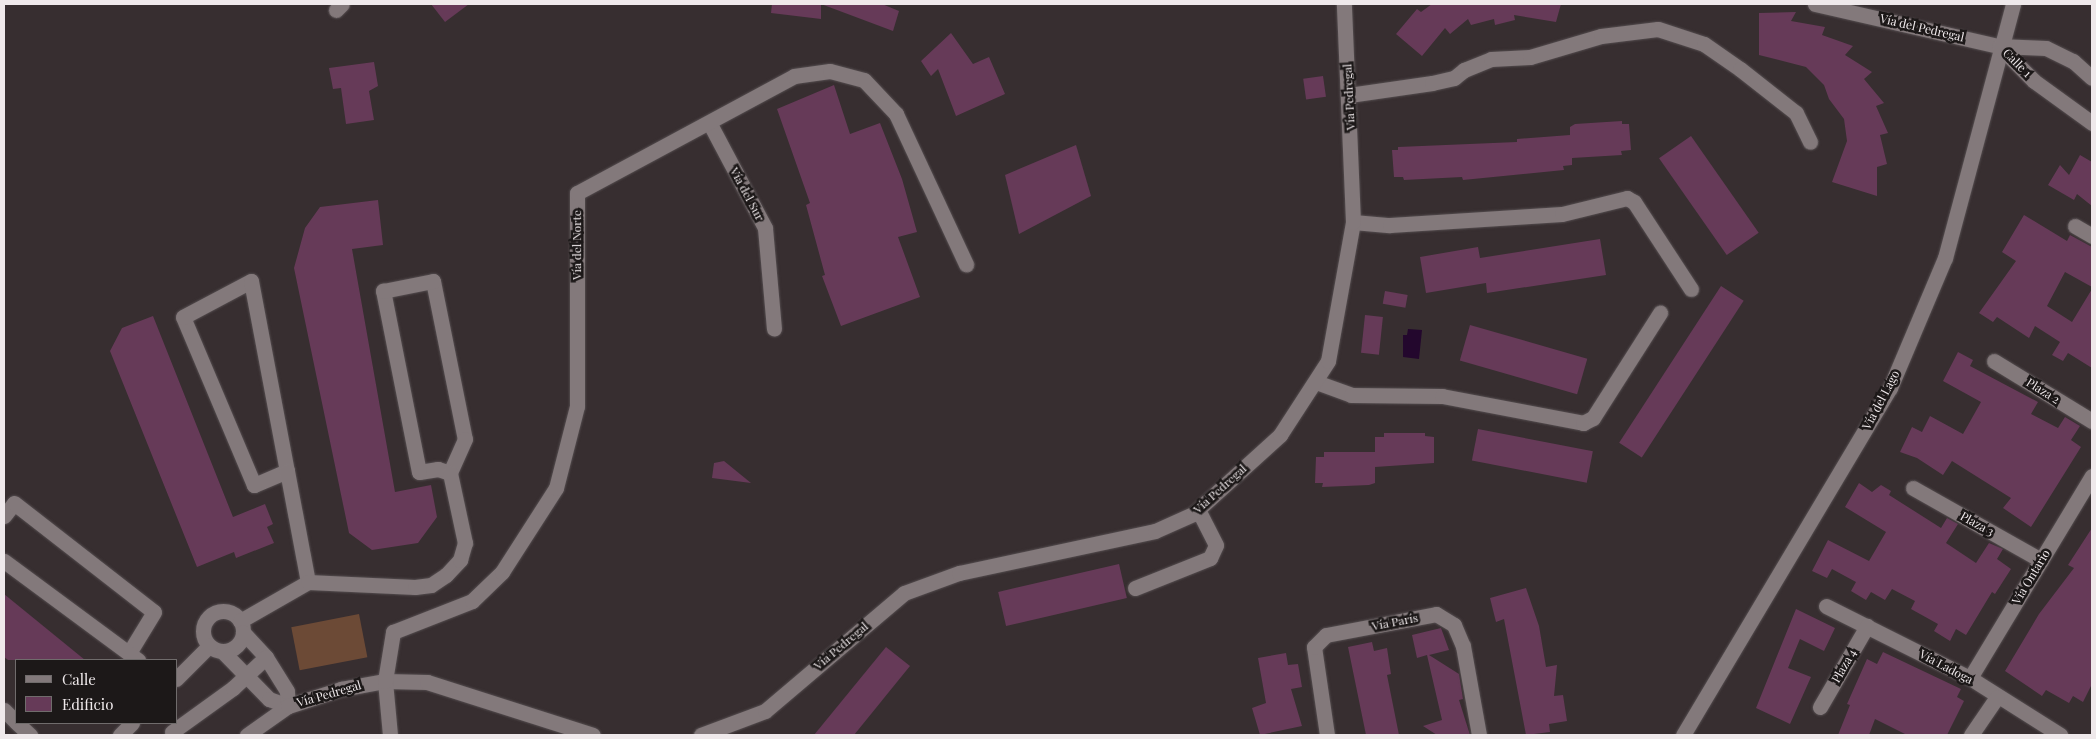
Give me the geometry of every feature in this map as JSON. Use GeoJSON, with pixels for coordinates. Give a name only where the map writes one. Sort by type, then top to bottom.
{"type":"FeatureCollection","features":[{"type":"Feature","properties":{"kind":"street","name":"Vía Pedregal"},"geometry":{"type":"LineString","coordinates":[[701,735],[731,730],[765,711],[904,593],[959,573],[1155,532],[1198,510],[1280,435],[1328,362],[1337,324],[1353,222],[1344,4]]}},
{"type":"Feature","properties":{"kind":"street","name":"Vía del Pedregal"},"geometry":{"type":"LineString","coordinates":[[1815,4],[1999,46]]}},
{"type":"Feature","properties":{"kind":"street","name":"Vía del Lago"},"geometry":{"type":"LineString","coordinates":[[1683,735],[1890,388],[1945,258],[1999,46],[2013,4]]}},
{"type":"Feature","properties":{"kind":"street"},"geometry":{"type":"LineString","coordinates":[[1349,95],[1432,83],[1454,78],[1464,70],[1491,59],[1530,57],[1601,36],[1658,29],[1704,44],[1740,69],[1796,113],[1810,142]]}},
{"type":"Feature","properties":{"kind":"street","name":"Calle 1"},"geometry":{"type":"LineString","coordinates":[[1999,46],[2046,48],[2073,61],[2092,78]]}},
{"type":"Feature","properties":{"kind":"street","name":"Calle 1"},"geometry":{"type":"LineString","coordinates":[[1999,46],[2034,81],[2092,123]]}},
{"type":"Feature","properties":{"kind":"street","name":"Vía del Norte"},"geometry":{"type":"LineString","coordinates":[[385,681],[393,632],[472,601],[502,572],[556,488],[577,406],[577,193],[710,124],[794,76],[830,71],[864,80],[896,114],[966,264]]}},
{"type":"Feature","properties":{"kind":"street","name":"Vía del Sur"},"geometry":{"type":"LineString","coordinates":[[710,124],[765,228],[774,329]]}},
{"type":"Feature","properties":{"kind":"street"},"geometry":{"type":"LineString","coordinates":[[1353,222],[1390,225],[1562,214],[1627,198],[1634,202],[1691,289]]}},
{"type":"Feature","properties":{"kind":"street"},"geometry":{"type":"LineString","coordinates":[[2075,226],[2092,236]]}},
{"type":"Feature","properties":{"kind":"street"},"geometry":{"type":"LineString","coordinates":[[287,471],[254,486],[183,317],[251,281],[287,471],[308,582]]}},
{"type":"Feature","properties":{"kind":"street"},"geometry":{"type":"LineString","coordinates":[[223,652],[238,646],[242,626],[308,582],[415,587],[431,585],[446,575],[460,560],[465,543],[450,473],[464,439],[434,281],[383,291],[419,472],[438,469],[450,473]]}},
{"type":"Feature","properties":{"kind":"street"},"geometry":{"type":"LineString","coordinates":[[1316,382],[1351,395],[1442,396],[1583,423],[1593,418],[1660,313]]}},
{"type":"Feature","properties":{"kind":"street","name":"Plaza 2"},"geometry":{"type":"LineString","coordinates":[[1994,361],[2092,421]]}},
{"type":"Feature","properties":{"kind":"street","name":"Vía Ontario"},"geometry":{"type":"LineString","coordinates":[[1970,678],[2092,476]]}},
{"type":"Feature","properties":{"kind":"street","name":"Plaza 3"},"geometry":{"type":"LineString","coordinates":[[1913,488],[2041,560]]}},
{"type":"Feature","properties":{"kind":"street"},"geometry":{"type":"LineString","coordinates":[[4,516],[14,503],[154,612],[134,657],[4,561]]}},
{"type":"Feature","properties":{"kind":"street"},"geometry":{"type":"LineString","coordinates":[[1136,588],[1210,558],[1216,546],[1198,510]]}},
{"type":"Feature","properties":{"kind":"street","name":"Vía Ladoga"},"geometry":{"type":"LineString","coordinates":[[1826,606],[1970,678],[1997,697],[2060,735]]}},
{"type":"Feature","properties":{"kind":"street"},"geometry":{"type":"LineString","coordinates":[[224,611],[242,626],[266,657],[287,691],[288,706],[269,699],[223,652],[209,646],[203,631],[209,617],[224,611]]}},
{"type":"Feature","properties":{"kind":"street","name":"Vía París"},"geometry":{"type":"LineString","coordinates":[[1327,735],[1314,647],[1326,635],[1436,614],[1454,625],[1463,646],[1479,735]]}},
{"type":"Feature","properties":{"kind":"street","name":"Plaza 4"},"geometry":{"type":"LineString","coordinates":[[1820,707],[1867,626]]}},
{"type":"Feature","properties":{"kind":"street"},"geometry":{"type":"LineString","coordinates":[[178,677],[209,646]]}},
{"type":"Feature","properties":{"kind":"street"},"geometry":{"type":"LineString","coordinates":[[172,732],[233,688],[244,675],[266,657]]}},
{"type":"Feature","properties":{"kind":"street","name":"Vía Pedregal"},"geometry":{"type":"LineString","coordinates":[[247,735],[288,706],[341,689],[385,681],[427,682],[592,735]]}},
{"type":"Feature","properties":{"kind":"street"},"geometry":{"type":"LineString","coordinates":[[385,681],[390,735]]}},
{"type":"Feature","properties":{"kind":"street"},"geometry":{"type":"LineString","coordinates":[[1971,735],[1997,697]]}},
{"type":"Feature","properties":{"kind":"street"},"geometry":{"type":"LineString","coordinates":[[4,710],[15,720]]}},
{"type":"Feature","properties":{"kind":"street"},"geometry":{"type":"LineString","coordinates":[[19,724],[30,735]]}},
{"type":"Feature","properties":{"kind":"street"},"geometry":{"type":"LineString","coordinates":[[120,735],[131,724]]}},
{"type":"Feature","properties":{"kind":"shaded area"},"geometry":{"type":"Polygon","coordinates":[[[1408,329],[1422,330],[1419,359],[1403,357],[1403,335],[1407,335],[1408,329]]]}},
{"type":"Feature","properties":{"kind":"shaded area"},"geometry":{"type":"Polygon","coordinates":[[[359,614],[367,657],[300,670],[291,627],[359,614]]]}},
{"type":"Feature","properties":{"kind":"building"},"geometry":{"type":"Polygon","coordinates":[[[431,4],[469,4],[445,22],[431,4]]]}},
{"type":"Feature","properties":{"kind":"building"},"geometry":{"type":"Polygon","coordinates":[[[772,4],[821,4],[821,19],[771,13],[772,4]]]}},
{"type":"Feature","properties":{"kind":"building"},"geometry":{"type":"Polygon","coordinates":[[[821,4],[882,4],[899,11],[893,31],[821,4]]]}},
{"type":"Feature","properties":{"kind":"building"},"geometry":{"type":"Polygon","coordinates":[[[1432,4],[1561,4],[1556,22],[1514,15],[1515,20],[1495,25],[1494,19],[1471,25],[1468,19],[1450,34],[1445,28],[1422,56],[1396,34],[1417,9],[1421,12],[1432,4]]]}},
{"type":"Feature","properties":{"kind":"building"},"geometry":{"type":"Polygon","coordinates":[[[1796,12],[1791,21],[1825,27],[1822,35],[1853,46],[1845,55],[1872,72],[1864,79],[1884,103],[1876,106],[1888,133],[1880,135],[1887,164],[1877,167],[1877,196],[1832,182],[1847,141],[1844,119],[1829,99],[1824,85],[1806,67],[1759,55],[1759,13],[1796,12]]]}},
{"type":"Feature","properties":{"kind":"building"},"geometry":{"type":"Polygon","coordinates":[[[951,33],[973,64],[989,57],[1005,94],[956,116],[938,69],[931,76],[921,61],[951,33]]]}},
{"type":"Feature","properties":{"kind":"building"},"geometry":{"type":"Polygon","coordinates":[[[374,62],[378,86],[369,91],[374,120],[346,124],[341,88],[333,89],[329,68],[374,62]]]}},
{"type":"Feature","properties":{"kind":"building"},"geometry":{"type":"Polygon","coordinates":[[[1323,76],[1326,97],[1306,100],[1303,79],[1323,76]]]}},
{"type":"Feature","properties":{"kind":"building"},"geometry":{"type":"Polygon","coordinates":[[[834,85],[850,134],[880,123],[902,179],[917,232],[898,237],[920,297],[841,326],[822,276],[825,275],[806,205],[810,203],[777,109],[834,85]]]}},
{"type":"Feature","properties":{"kind":"building"},"geometry":{"type":"Polygon","coordinates":[[[1622,121],[1622,124],[1629,124],[1631,150],[1621,151],[1622,155],[1572,158],[1572,165],[1563,166],[1564,170],[1463,180],[1462,177],[1404,180],[1403,177],[1394,177],[1392,150],[1398,150],[1398,147],[1517,142],[1517,139],[1570,135],[1570,127],[1575,124],[1622,121]]]}},
{"type":"Feature","properties":{"kind":"building"},"geometry":{"type":"Polygon","coordinates":[[[1691,136],[1759,233],[1727,255],[1659,158],[1691,136]]]}},
{"type":"Feature","properties":{"kind":"building"},"geometry":{"type":"Polygon","coordinates":[[[1076,145],[1091,196],[1019,234],[1005,175],[1076,145]]]}},
{"type":"Feature","properties":{"kind":"building"},"geometry":{"type":"Polygon","coordinates":[[[2080,155],[2092,162],[2092,206],[2077,194],[2074,200],[2048,185],[2060,165],[2069,175],[2080,155]]]}},
{"type":"Feature","properties":{"kind":"building"},"geometry":{"type":"Polygon","coordinates":[[[378,200],[383,245],[352,249],[395,492],[431,485],[437,517],[418,543],[372,550],[349,533],[294,268],[305,228],[320,207],[378,200]]]}},
{"type":"Feature","properties":{"kind":"building"},"geometry":{"type":"Polygon","coordinates":[[[2024,215],[2067,241],[2070,235],[2092,247],[2092,287],[2065,272],[2047,306],[2072,322],[2092,289],[2092,368],[2068,353],[2063,361],[2052,355],[2060,342],[2035,326],[2029,338],[1997,317],[1993,322],[1979,313],[2016,261],[2002,252],[2024,215]]]}},
{"type":"Feature","properties":{"kind":"building"},"geometry":{"type":"Polygon","coordinates":[[[1600,239],[1606,275],[1487,293],[1486,283],[1426,293],[1420,257],[1478,247],[1480,258],[1600,239]]]}},
{"type":"Feature","properties":{"kind":"building"},"geometry":{"type":"Polygon","coordinates":[[[1721,286],[1744,301],[1642,458],[1619,443],[1721,286]]]}},
{"type":"Feature","properties":{"kind":"building"},"geometry":{"type":"Polygon","coordinates":[[[1385,291],[1408,295],[1405,308],[1383,304],[1385,291]]]}},
{"type":"Feature","properties":{"kind":"building"},"geometry":{"type":"Polygon","coordinates":[[[1365,315],[1383,317],[1379,355],[1361,353],[1365,315]]]}},
{"type":"Feature","properties":{"kind":"building"},"geometry":{"type":"Polygon","coordinates":[[[153,316],[233,517],[265,504],[273,524],[267,527],[274,543],[236,558],[234,552],[197,567],[110,351],[122,328],[153,316]]]}},
{"type":"Feature","properties":{"kind":"building"},"geometry":{"type":"Polygon","coordinates":[[[1470,325],[1587,359],[1577,394],[1460,361],[1470,325]]]}},
{"type":"Feature","properties":{"kind":"building"},"geometry":{"type":"Polygon","coordinates":[[[1958,352],[1973,360],[1970,366],[2038,402],[2031,414],[2058,428],[2065,417],[2080,426],[2071,440],[2081,447],[2031,527],[2003,508],[2011,498],[1952,461],[1943,475],[1917,458],[1900,452],[1912,427],[1922,432],[1930,416],[1963,434],[1981,402],[1943,381],[1958,352]]]}},
{"type":"Feature","properties":{"kind":"building"},"geometry":{"type":"Polygon","coordinates":[[[1478,429],[1593,451],[1587,483],[1472,460],[1478,429]]]}},
{"type":"Feature","properties":{"kind":"building"},"geometry":{"type":"Polygon","coordinates":[[[1384,433],[1425,433],[1425,436],[1434,437],[1434,463],[1375,467],[1375,483],[1369,485],[1322,487],[1323,483],[1315,483],[1316,457],[1324,457],[1324,452],[1375,452],[1375,437],[1384,437],[1384,433]]]}},
{"type":"Feature","properties":{"kind":"building"},"geometry":{"type":"Polygon","coordinates":[[[724,461],[751,483],[712,478],[714,463],[724,461]]]}},
{"type":"Feature","properties":{"kind":"building"},"geometry":{"type":"Polygon","coordinates":[[[1859,483],[1872,492],[1881,485],[1891,491],[1889,495],[1941,528],[1947,518],[1958,524],[1946,543],[1976,563],[1989,543],[2003,549],[1997,559],[2011,569],[1995,594],[1992,592],[1966,635],[1956,629],[1950,641],[1934,631],[1938,624],[1911,609],[1915,601],[1892,589],[1885,600],[1871,592],[1866,600],[1851,591],[1856,582],[1832,569],[1827,578],[1812,571],[1828,540],[1869,561],[1886,532],[1845,507],[1859,483]]]}},
{"type":"Feature","properties":{"kind":"building"},"geometry":{"type":"Polygon","coordinates":[[[2092,528],[2092,684],[2083,702],[2073,696],[2069,703],[2046,690],[2042,696],[2005,671],[2039,614],[2074,568],[2068,565],[2092,528]]]}},
{"type":"Feature","properties":{"kind":"building"},"geometry":{"type":"Polygon","coordinates":[[[1119,564],[1127,598],[1006,626],[998,592],[1119,564]]]}},
{"type":"Feature","properties":{"kind":"building"},"geometry":{"type":"Polygon","coordinates":[[[1526,588],[1539,626],[1546,667],[1557,665],[1554,696],[1563,695],[1567,721],[1549,724],[1550,732],[1526,735],[1504,619],[1496,622],[1490,598],[1526,588]]]}},
{"type":"Feature","properties":{"kind":"building"},"geometry":{"type":"Polygon","coordinates":[[[4,594],[84,659],[8,660],[4,657],[4,594]]]}},
{"type":"Feature","properties":{"kind":"building"},"geometry":{"type":"Polygon","coordinates":[[[1796,609],[1835,628],[1824,651],[1800,639],[1788,668],[1811,677],[1790,724],[1756,708],[1796,609]]]}},
{"type":"Feature","properties":{"kind":"building"},"geometry":{"type":"Polygon","coordinates":[[[1441,628],[1449,650],[1429,655],[1459,674],[1463,699],[1459,700],[1470,735],[1437,735],[1423,726],[1442,720],[1427,655],[1417,658],[1412,635],[1441,628]]]}},
{"type":"Feature","properties":{"kind":"building"},"geometry":{"type":"Polygon","coordinates":[[[1372,642],[1374,651],[1387,648],[1391,674],[1387,675],[1399,735],[1366,735],[1348,647],[1372,642]]]}},
{"type":"Feature","properties":{"kind":"building"},"geometry":{"type":"Polygon","coordinates":[[[886,647],[910,666],[854,735],[814,735],[886,647]]]}},
{"type":"Feature","properties":{"kind":"building"},"geometry":{"type":"Polygon","coordinates":[[[1883,652],[1961,689],[1957,697],[1964,701],[1947,735],[1907,735],[1875,719],[1869,735],[1838,735],[1850,705],[1847,704],[1867,659],[1877,664],[1883,652]]]}},
{"type":"Feature","properties":{"kind":"building"},"geometry":{"type":"Polygon","coordinates":[[[1286,653],[1288,665],[1298,664],[1302,687],[1291,689],[1302,726],[1260,735],[1252,708],[1266,703],[1258,658],[1286,653]]]}}]}
